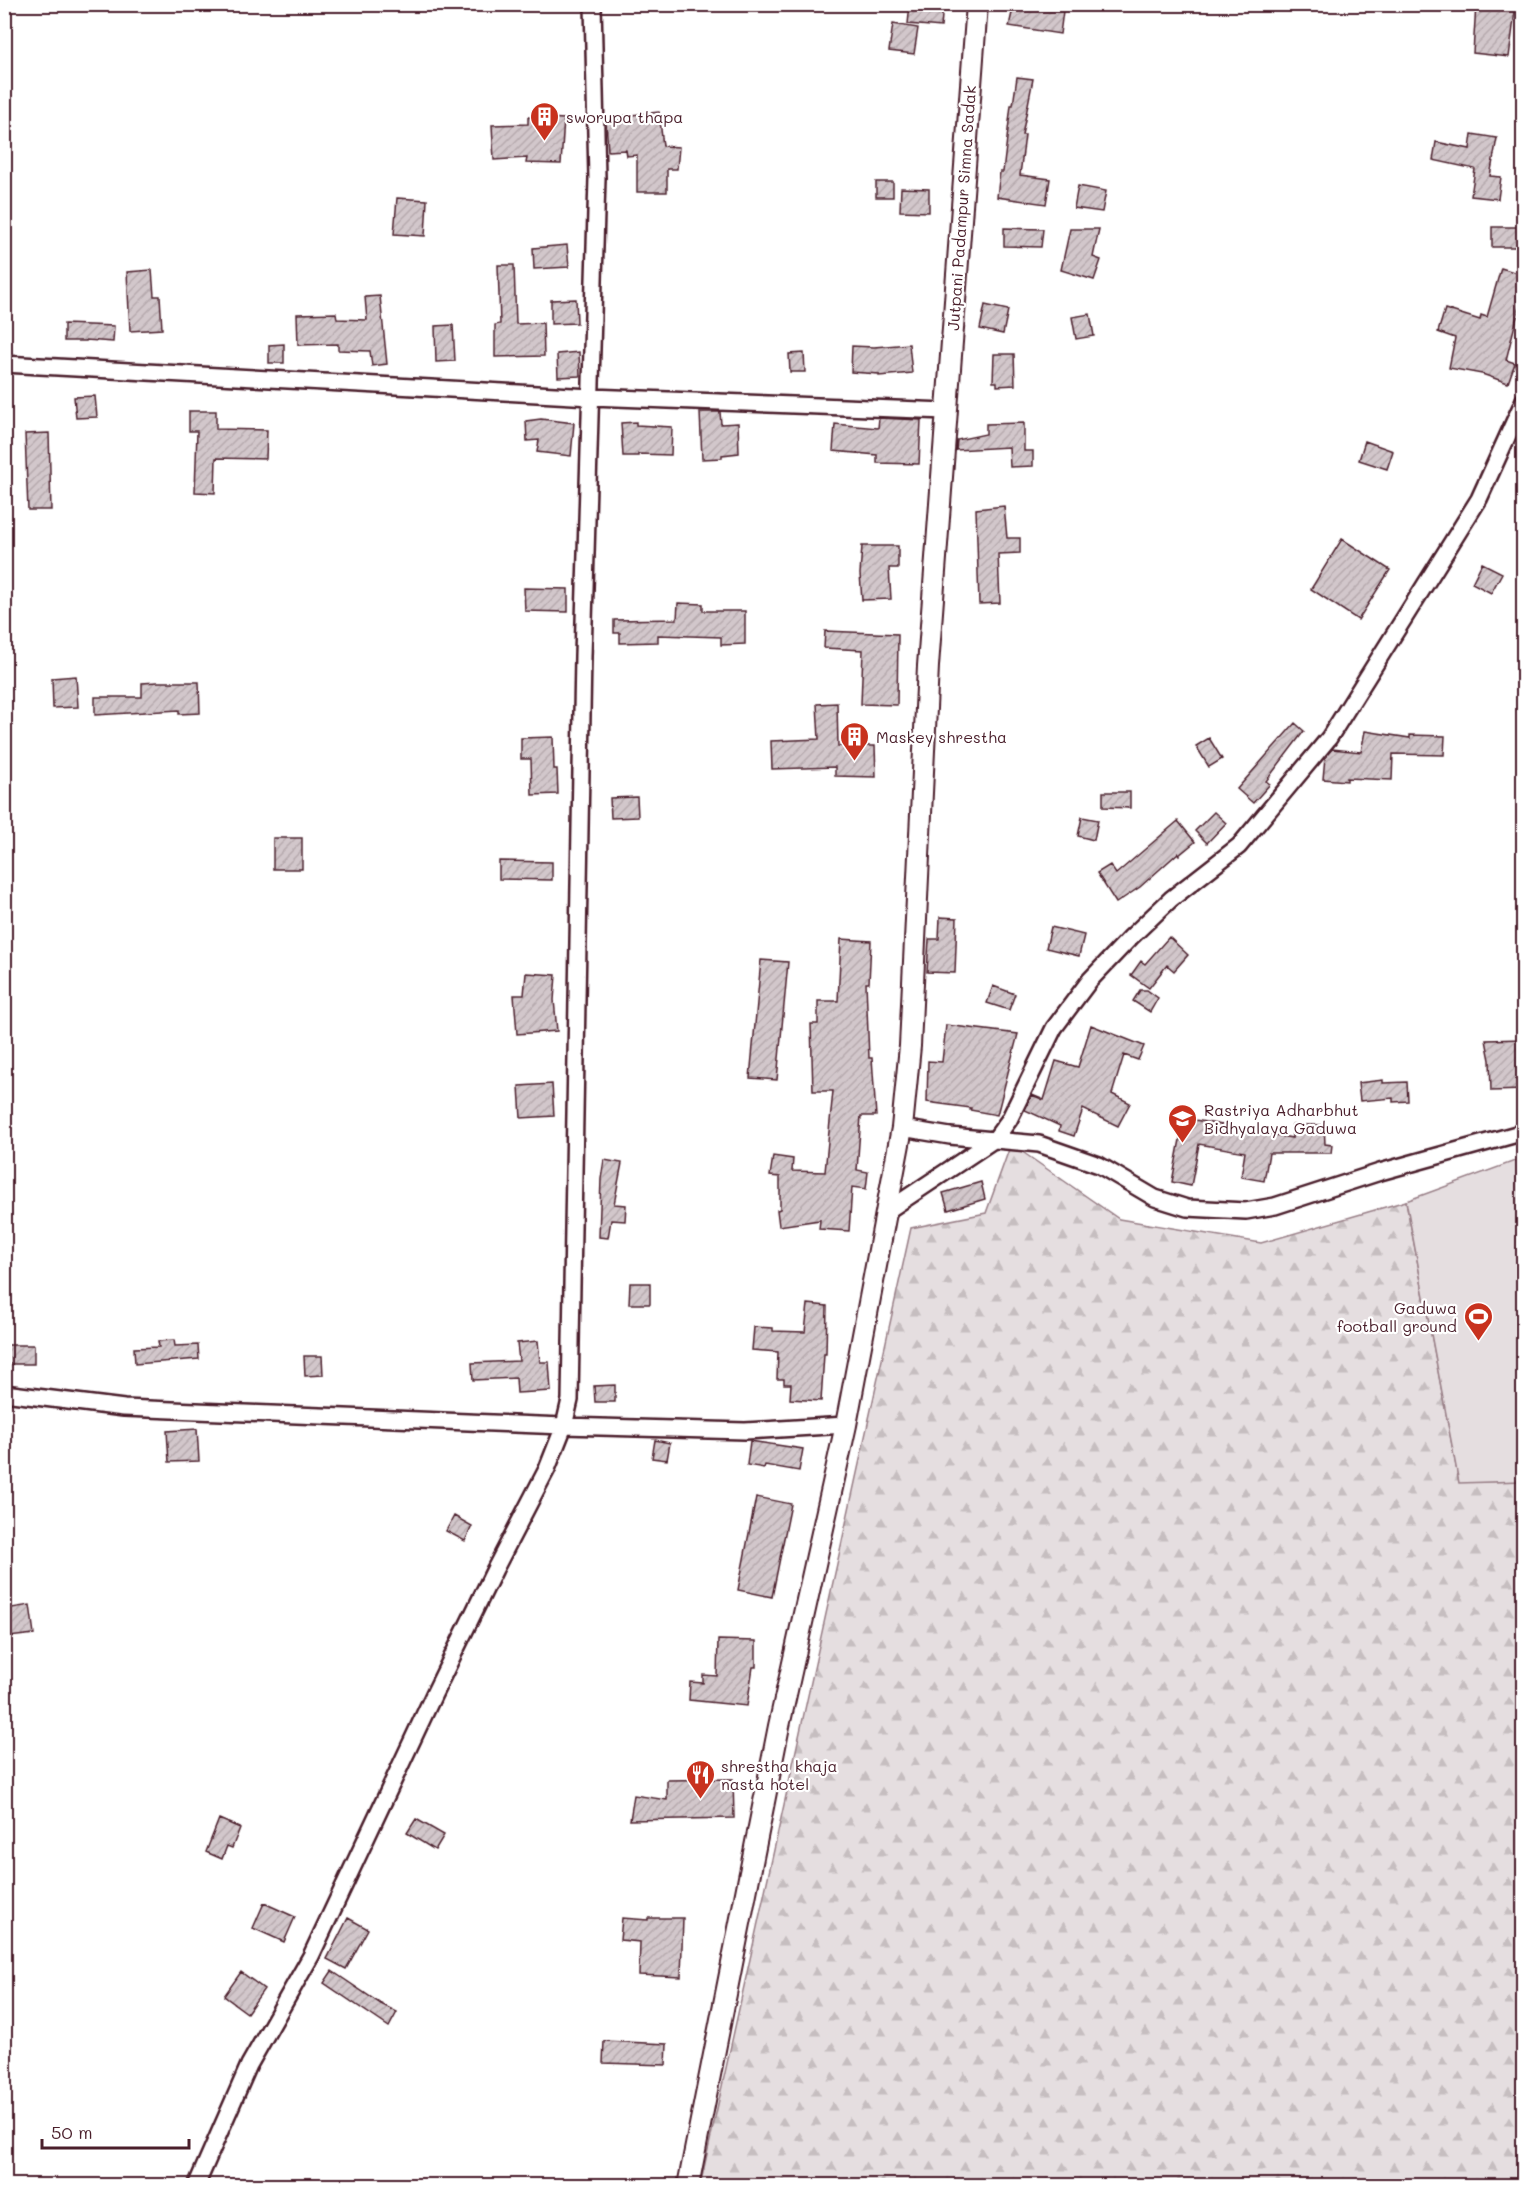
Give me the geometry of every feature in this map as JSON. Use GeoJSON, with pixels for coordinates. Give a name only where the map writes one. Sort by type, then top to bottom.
{"type":"FeatureCollection","features":[{"type":"Feature","properties":{"kind":"street"},"geometry":{"type":"LineString","coordinates":[[196,2186],[249,2066],[311,1956],[434,1694],[547,1469],[564,1426],[570,1400],[583,668],[597,178],[593,4]]}},
{"type":"Feature","properties":{"kind":"street","name":"Jutpani Padampur Simna Sadak"},"geometry":{"type":"LineString","coordinates":[[688,2186],[779,1726],[846,1425],[902,1128],[910,1046],[928,666],[977,4]]}},
{"type":"Feature","properties":{"kind":"street"},"geometry":{"type":"LineString","coordinates":[[4,364],[591,397],[946,411]]}},
{"type":"Feature","properties":{"kind":"street"},"geometry":{"type":"LineString","coordinates":[[887,1211],[995,1139],[1009,1119],[1054,1028],[1090,980],[1171,899],[1239,846],[1329,738],[1479,499],[1524,400]]}},
{"type":"Feature","properties":{"kind":"street"},"geometry":{"type":"LineString","coordinates":[[902,1128],[950,1136],[1039,1144],[1099,1165],[1155,1198],[1187,1208],[1246,1211],[1275,1206],[1380,1172],[1524,1132]]}},
{"type":"Feature","properties":{"kind":"street"},"geometry":{"type":"LineString","coordinates":[[4,1393],[124,1408],[564,1426],[745,1431],[846,1425]]}},
{"type":"Feature","properties":{"kind":"green space"},"geometry":{"type":"Polygon","coordinates":[[[1011,1144],[1119,1219],[1261,1243],[1406,1201],[1459,1482],[1523,1481],[1523,2185],[700,2186],[911,1228],[986,1213],[1011,1144]]]}},
{"type":"Feature","properties":{"kind":"green space","name":"Gaduwa football ground"},"geometry":{"type":"Polygon","coordinates":[[[1523,1158],[1523,1481],[1459,1483],[1406,1201],[1523,1158]]]}},
{"type":"Feature","properties":{"kind":"building"},"geometry":{"type":"Polygon","coordinates":[[[910,4],[943,4],[941,27],[908,24],[910,4]]]}},
{"type":"Feature","properties":{"kind":"building"},"geometry":{"type":"Polygon","coordinates":[[[1014,4],[1043,4],[1042,8],[1063,11],[1060,34],[1009,26],[1014,4]]]}},
{"type":"Feature","properties":{"kind":"building"},"geometry":{"type":"Polygon","coordinates":[[[1476,4],[1516,4],[1509,57],[1473,53],[1476,4]]]}},
{"type":"Feature","properties":{"kind":"building"},"geometry":{"type":"Polygon","coordinates":[[[893,24],[918,28],[914,54],[889,51],[893,24]]]}},
{"type":"Feature","properties":{"kind":"building"},"geometry":{"type":"Polygon","coordinates":[[[1017,77],[1033,79],[1022,135],[1025,135],[1020,175],[1050,179],[1046,204],[997,197],[1000,172],[1003,172],[1011,105],[1013,105],[1017,77]]]}},
{"type":"Feature","properties":{"kind":"building"},"geometry":{"type":"Polygon","coordinates":[[[659,112],[663,146],[679,147],[677,169],[667,169],[667,192],[637,192],[637,155],[627,156],[626,150],[608,151],[606,121],[622,120],[622,116],[659,112]]]}},
{"type":"Feature","properties":{"kind":"building"},"geometry":{"type":"Polygon","coordinates":[[[528,117],[564,119],[561,164],[526,163],[527,158],[494,160],[492,125],[528,124],[528,117]]]}},
{"type":"Feature","properties":{"kind":"building"},"geometry":{"type":"Polygon","coordinates":[[[1472,134],[1497,138],[1490,176],[1501,177],[1498,199],[1471,196],[1475,169],[1433,160],[1436,142],[1470,149],[1472,134]]]}},
{"type":"Feature","properties":{"kind":"building"},"geometry":{"type":"Polygon","coordinates":[[[876,182],[893,182],[893,197],[876,197],[876,182]]]}},
{"type":"Feature","properties":{"kind":"building"},"geometry":{"type":"Polygon","coordinates":[[[1078,186],[1106,191],[1102,212],[1074,208],[1078,186]]]}},
{"type":"Feature","properties":{"kind":"building"},"geometry":{"type":"Polygon","coordinates":[[[901,188],[929,189],[929,212],[900,211],[901,188]]]}},
{"type":"Feature","properties":{"kind":"building"},"geometry":{"type":"Polygon","coordinates":[[[397,198],[427,200],[425,236],[394,234],[397,198]]]}},
{"type":"Feature","properties":{"kind":"building"},"geometry":{"type":"Polygon","coordinates":[[[1492,227],[1518,227],[1518,247],[1492,247],[1492,227]]]}},
{"type":"Feature","properties":{"kind":"building"},"geometry":{"type":"Polygon","coordinates":[[[1004,228],[1043,229],[1041,247],[1004,246],[1004,228]]]}},
{"type":"Feature","properties":{"kind":"building"},"geometry":{"type":"Polygon","coordinates":[[[1070,229],[1099,229],[1093,257],[1101,260],[1094,280],[1061,270],[1070,229]]]}},
{"type":"Feature","properties":{"kind":"building"},"geometry":{"type":"Polygon","coordinates":[[[567,245],[569,267],[534,269],[533,248],[567,245]]]}},
{"type":"Feature","properties":{"kind":"building"},"geometry":{"type":"Polygon","coordinates":[[[498,265],[514,265],[516,324],[543,323],[544,356],[495,357],[495,325],[500,324],[498,265]]]}},
{"type":"Feature","properties":{"kind":"building"},"geometry":{"type":"Polygon","coordinates":[[[1501,268],[1524,275],[1524,289],[1506,360],[1515,363],[1508,383],[1482,374],[1449,368],[1455,338],[1438,332],[1445,309],[1480,320],[1481,315],[1487,317],[1501,268]]]}},
{"type":"Feature","properties":{"kind":"building"},"geometry":{"type":"Polygon","coordinates":[[[152,270],[154,296],[160,296],[162,329],[130,331],[127,272],[152,270]]]}},
{"type":"Feature","properties":{"kind":"building"},"geometry":{"type":"Polygon","coordinates":[[[380,296],[387,364],[372,366],[370,351],[338,350],[338,344],[298,345],[297,314],[336,313],[337,319],[367,320],[365,297],[380,296]]]}},
{"type":"Feature","properties":{"kind":"building"},"geometry":{"type":"Polygon","coordinates":[[[576,299],[577,323],[551,324],[551,300],[576,299]]]}},
{"type":"Feature","properties":{"kind":"building"},"geometry":{"type":"Polygon","coordinates":[[[985,305],[1008,310],[1003,334],[980,329],[985,305]]]}},
{"type":"Feature","properties":{"kind":"building"},"geometry":{"type":"Polygon","coordinates":[[[1090,314],[1094,336],[1076,339],[1072,317],[1090,314]]]}},
{"type":"Feature","properties":{"kind":"building"},"geometry":{"type":"Polygon","coordinates":[[[64,324],[114,326],[113,342],[64,341],[64,324]]]}},
{"type":"Feature","properties":{"kind":"building"},"geometry":{"type":"Polygon","coordinates":[[[453,325],[455,361],[436,362],[435,326],[453,325]]]}},
{"type":"Feature","properties":{"kind":"building"},"geometry":{"type":"Polygon","coordinates":[[[284,344],[284,363],[269,363],[269,345],[284,344]]]}},
{"type":"Feature","properties":{"kind":"building"},"geometry":{"type":"Polygon","coordinates":[[[909,344],[912,373],[879,376],[879,374],[851,372],[852,346],[909,344]]]}},
{"type":"Feature","properties":{"kind":"building"},"geometry":{"type":"Polygon","coordinates":[[[579,352],[580,376],[558,377],[557,354],[579,352]]]}},
{"type":"Feature","properties":{"kind":"building"},"geometry":{"type":"Polygon","coordinates":[[[804,353],[805,372],[790,372],[789,354],[804,353]]]}},
{"type":"Feature","properties":{"kind":"building"},"geometry":{"type":"Polygon","coordinates":[[[994,354],[1014,354],[1015,385],[997,386],[997,382],[993,382],[994,354]]]}},
{"type":"Feature","properties":{"kind":"building"},"geometry":{"type":"Polygon","coordinates":[[[95,396],[97,417],[76,418],[74,397],[95,396]]]}},
{"type":"Feature","properties":{"kind":"building"},"geometry":{"type":"Polygon","coordinates":[[[189,411],[216,411],[216,429],[267,430],[266,459],[216,458],[215,493],[195,492],[197,431],[189,431],[189,411]]]}},
{"type":"Feature","properties":{"kind":"building"},"geometry":{"type":"Polygon","coordinates":[[[700,412],[720,412],[721,424],[738,423],[739,453],[722,455],[722,458],[702,459],[700,412]]]}},
{"type":"Feature","properties":{"kind":"building"},"geometry":{"type":"Polygon","coordinates":[[[879,418],[921,420],[919,464],[877,463],[877,455],[833,451],[835,424],[878,428],[879,418]]]}},
{"type":"Feature","properties":{"kind":"building"},"geometry":{"type":"Polygon","coordinates":[[[541,419],[574,423],[571,456],[537,452],[539,440],[527,441],[526,421],[541,419]]]}},
{"type":"Feature","properties":{"kind":"building"},"geometry":{"type":"Polygon","coordinates":[[[636,422],[636,425],[672,427],[671,455],[623,456],[621,423],[636,422]]]}},
{"type":"Feature","properties":{"kind":"building"},"geometry":{"type":"Polygon","coordinates":[[[1024,423],[1024,451],[1033,451],[1033,466],[1010,467],[1009,447],[956,450],[957,440],[986,434],[986,424],[1024,423]]]}},
{"type":"Feature","properties":{"kind":"building"},"geometry":{"type":"Polygon","coordinates":[[[49,433],[51,510],[28,510],[25,434],[49,433]]]}},
{"type":"Feature","properties":{"kind":"building"},"geometry":{"type":"Polygon","coordinates":[[[1365,441],[1393,451],[1387,469],[1359,460],[1365,441]]]}},
{"type":"Feature","properties":{"kind":"building"},"geometry":{"type":"Polygon","coordinates":[[[1004,506],[1007,538],[1020,538],[1020,553],[998,554],[1000,603],[979,604],[976,509],[1004,506]]]}},
{"type":"Feature","properties":{"kind":"building"},"geometry":{"type":"Polygon","coordinates":[[[1342,539],[1390,570],[1358,620],[1311,589],[1342,539]]]}},
{"type":"Feature","properties":{"kind":"building"},"geometry":{"type":"Polygon","coordinates":[[[862,546],[898,546],[898,568],[889,568],[891,599],[862,600],[860,574],[862,546]]]}},
{"type":"Feature","properties":{"kind":"building"},"geometry":{"type":"Polygon","coordinates":[[[1482,563],[1502,573],[1491,593],[1472,583],[1482,563]]]}},
{"type":"Feature","properties":{"kind":"building"},"geometry":{"type":"Polygon","coordinates":[[[524,588],[568,589],[568,612],[525,611],[524,588]]]}},
{"type":"Feature","properties":{"kind":"building"},"geometry":{"type":"Polygon","coordinates":[[[678,603],[703,604],[703,611],[745,611],[745,644],[721,645],[721,637],[658,635],[658,642],[620,643],[620,633],[614,633],[614,620],[677,619],[678,603]]]}},
{"type":"Feature","properties":{"kind":"building"},"geometry":{"type":"Polygon","coordinates":[[[825,631],[898,634],[897,705],[861,704],[863,650],[824,648],[825,631]]]}},
{"type":"Feature","properties":{"kind":"building"},"geometry":{"type":"Polygon","coordinates":[[[76,676],[78,707],[53,708],[52,678],[76,676]]]}},
{"type":"Feature","properties":{"kind":"building"},"geometry":{"type":"Polygon","coordinates":[[[199,682],[200,713],[179,714],[179,710],[95,715],[95,697],[142,697],[142,683],[199,682]]]}},
{"type":"Feature","properties":{"kind":"building"},"geometry":{"type":"Polygon","coordinates":[[[837,703],[838,746],[875,746],[876,777],[835,776],[835,767],[772,769],[771,741],[819,739],[817,704],[837,703]]]}},
{"type":"Feature","properties":{"kind":"building"},"geometry":{"type":"Polygon","coordinates":[[[1295,723],[1304,731],[1266,781],[1270,784],[1253,803],[1237,789],[1295,723]]]}},
{"type":"Feature","properties":{"kind":"building"},"geometry":{"type":"Polygon","coordinates":[[[1365,731],[1410,738],[1410,735],[1445,736],[1444,755],[1393,754],[1392,780],[1323,779],[1325,757],[1332,749],[1361,752],[1365,731]]]}},
{"type":"Feature","properties":{"kind":"building"},"geometry":{"type":"Polygon","coordinates":[[[553,737],[554,769],[557,769],[558,794],[532,795],[531,759],[521,759],[521,738],[553,737]]]}},
{"type":"Feature","properties":{"kind":"building"},"geometry":{"type":"Polygon","coordinates":[[[1209,738],[1222,759],[1209,767],[1196,746],[1209,738]]]}},
{"type":"Feature","properties":{"kind":"building"},"geometry":{"type":"Polygon","coordinates":[[[1103,792],[1130,792],[1130,808],[1103,807],[1103,792]]]}},
{"type":"Feature","properties":{"kind":"building"},"geometry":{"type":"Polygon","coordinates":[[[637,797],[638,817],[611,818],[610,798],[637,797]]]}},
{"type":"Feature","properties":{"kind":"building"},"geometry":{"type":"Polygon","coordinates":[[[1214,812],[1226,823],[1207,843],[1195,831],[1214,812]]]}},
{"type":"Feature","properties":{"kind":"building"},"geometry":{"type":"Polygon","coordinates":[[[1082,817],[1098,820],[1094,840],[1078,836],[1082,817]]]}},
{"type":"Feature","properties":{"kind":"building"},"geometry":{"type":"Polygon","coordinates":[[[1178,821],[1195,842],[1179,855],[1178,853],[1140,887],[1116,903],[1097,873],[1110,865],[1116,874],[1178,821]]]}},
{"type":"Feature","properties":{"kind":"building"},"geometry":{"type":"Polygon","coordinates":[[[273,838],[302,838],[302,869],[273,869],[273,838]]]}},
{"type":"Feature","properties":{"kind":"building"},"geometry":{"type":"Polygon","coordinates":[[[499,861],[552,862],[552,880],[499,879],[499,861]]]}},
{"type":"Feature","properties":{"kind":"building"},"geometry":{"type":"Polygon","coordinates":[[[940,917],[957,918],[955,973],[927,972],[929,939],[939,939],[940,917]]]}},
{"type":"Feature","properties":{"kind":"building"},"geometry":{"type":"Polygon","coordinates":[[[1051,927],[1084,935],[1079,956],[1046,948],[1051,927]]]}},
{"type":"Feature","properties":{"kind":"building"},"geometry":{"type":"Polygon","coordinates":[[[1169,937],[1188,955],[1174,971],[1167,965],[1149,988],[1131,975],[1141,961],[1145,964],[1169,937]]]}},
{"type":"Feature","properties":{"kind":"building"},"geometry":{"type":"Polygon","coordinates":[[[841,939],[871,941],[869,983],[866,983],[869,1058],[872,1058],[876,1116],[861,1116],[857,1170],[868,1172],[866,1189],[852,1187],[849,1231],[819,1229],[820,1220],[779,1226],[777,1210],[780,1209],[780,1177],[770,1176],[773,1156],[793,1159],[792,1171],[825,1172],[833,1091],[813,1091],[811,1024],[818,1024],[818,1001],[838,1001],[841,939]]]}},
{"type":"Feature","properties":{"kind":"building"},"geometry":{"type":"Polygon","coordinates":[[[761,960],[788,962],[777,1080],[750,1078],[761,960]]]}},
{"type":"Feature","properties":{"kind":"building"},"geometry":{"type":"Polygon","coordinates":[[[526,973],[556,975],[554,1000],[557,1031],[517,1034],[514,995],[524,995],[526,973]]]}},
{"type":"Feature","properties":{"kind":"building"},"geometry":{"type":"Polygon","coordinates":[[[993,986],[1015,994],[1009,1010],[987,1003],[993,986]]]}},
{"type":"Feature","properties":{"kind":"building"},"geometry":{"type":"Polygon","coordinates":[[[1140,990],[1147,990],[1158,998],[1150,1012],[1133,1001],[1140,990]]]}},
{"type":"Feature","properties":{"kind":"building"},"geometry":{"type":"Polygon","coordinates":[[[946,1025],[1018,1034],[997,1115],[970,1110],[971,1108],[927,1102],[928,1061],[942,1062],[946,1025]]]}},
{"type":"Feature","properties":{"kind":"building"},"geometry":{"type":"Polygon","coordinates":[[[1091,1025],[1144,1046],[1138,1060],[1124,1055],[1112,1094],[1130,1103],[1118,1126],[1083,1109],[1074,1136],[1059,1131],[1060,1126],[1025,1110],[1032,1095],[1044,1100],[1056,1061],[1078,1067],[1091,1025]]]}},
{"type":"Feature","properties":{"kind":"building"},"geometry":{"type":"Polygon","coordinates":[[[1524,1039],[1524,1090],[1491,1091],[1490,1060],[1486,1040],[1524,1039]]]}},
{"type":"Feature","properties":{"kind":"building"},"geometry":{"type":"Polygon","coordinates":[[[1383,1080],[1383,1083],[1407,1082],[1408,1101],[1393,1102],[1393,1098],[1360,1101],[1358,1083],[1383,1080]]]}},
{"type":"Feature","properties":{"kind":"building"},"geometry":{"type":"Polygon","coordinates":[[[552,1084],[554,1116],[521,1118],[519,1086],[552,1084]]]}},
{"type":"Feature","properties":{"kind":"building"},"geometry":{"type":"Polygon","coordinates":[[[1184,1118],[1292,1138],[1292,1125],[1324,1125],[1325,1144],[1332,1145],[1331,1153],[1269,1153],[1264,1181],[1241,1177],[1245,1152],[1199,1144],[1191,1186],[1172,1182],[1184,1118]]]}},
{"type":"Feature","properties":{"kind":"building"},"geometry":{"type":"Polygon","coordinates":[[[604,1160],[622,1163],[614,1204],[626,1205],[625,1221],[611,1220],[608,1238],[599,1237],[604,1160]]]}},
{"type":"Feature","properties":{"kind":"building"},"geometry":{"type":"Polygon","coordinates":[[[981,1182],[985,1199],[948,1210],[943,1193],[981,1182]]]}},
{"type":"Feature","properties":{"kind":"building"},"geometry":{"type":"Polygon","coordinates":[[[630,1283],[650,1283],[650,1304],[629,1304],[630,1283]]]}},
{"type":"Feature","properties":{"kind":"building"},"geometry":{"type":"Polygon","coordinates":[[[808,1304],[827,1306],[826,1354],[824,1354],[821,1401],[790,1399],[791,1384],[784,1384],[784,1379],[777,1379],[778,1352],[752,1350],[754,1327],[773,1328],[773,1331],[805,1332],[808,1304]]]}},
{"type":"Feature","properties":{"kind":"building"},"geometry":{"type":"Polygon","coordinates":[[[174,1340],[175,1346],[198,1345],[199,1359],[135,1364],[134,1348],[159,1347],[158,1341],[174,1340]]]}},
{"type":"Feature","properties":{"kind":"building"},"geometry":{"type":"Polygon","coordinates":[[[538,1341],[540,1362],[549,1362],[551,1391],[517,1393],[516,1378],[473,1380],[472,1363],[519,1361],[517,1343],[538,1341]]]}},
{"type":"Feature","properties":{"kind":"building"},"geometry":{"type":"Polygon","coordinates":[[[7,1345],[34,1345],[34,1364],[7,1364],[7,1345]]]}},
{"type":"Feature","properties":{"kind":"building"},"geometry":{"type":"Polygon","coordinates":[[[304,1356],[322,1356],[323,1375],[305,1376],[304,1356]]]}},
{"type":"Feature","properties":{"kind":"building"},"geometry":{"type":"Polygon","coordinates":[[[615,1385],[615,1402],[595,1402],[594,1386],[615,1385]]]}},
{"type":"Feature","properties":{"kind":"building"},"geometry":{"type":"Polygon","coordinates":[[[197,1429],[199,1461],[169,1462],[167,1431],[197,1429]]]}},
{"type":"Feature","properties":{"kind":"building"},"geometry":{"type":"Polygon","coordinates":[[[655,1440],[670,1443],[667,1460],[652,1458],[655,1440]]]}},
{"type":"Feature","properties":{"kind":"building"},"geometry":{"type":"Polygon","coordinates":[[[750,1441],[803,1449],[799,1471],[765,1465],[764,1468],[747,1465],[750,1441]]]}},
{"type":"Feature","properties":{"kind":"building"},"geometry":{"type":"Polygon","coordinates":[[[756,1497],[791,1504],[772,1597],[738,1590],[756,1497]]]}},
{"type":"Feature","properties":{"kind":"building"},"geometry":{"type":"Polygon","coordinates":[[[454,1516],[472,1526],[465,1541],[446,1531],[454,1516]]]}},
{"type":"Feature","properties":{"kind":"building"},"geometry":{"type":"Polygon","coordinates":[[[30,1605],[34,1634],[9,1637],[5,1609],[30,1605]]]}},
{"type":"Feature","properties":{"kind":"building"},"geometry":{"type":"Polygon","coordinates":[[[718,1640],[756,1641],[756,1667],[753,1667],[747,1706],[689,1700],[690,1682],[703,1683],[703,1675],[717,1676],[718,1640]]]}},
{"type":"Feature","properties":{"kind":"building","name":"shrestha khaja nasta hotel"},"geometry":{"type":"Polygon","coordinates":[[[733,1779],[734,1818],[630,1820],[634,1795],[667,1800],[667,1780],[733,1779]]]}},
{"type":"Feature","properties":{"kind":"building"},"geometry":{"type":"Polygon","coordinates":[[[219,1819],[240,1828],[232,1848],[227,1846],[222,1859],[206,1852],[219,1819]]]}},
{"type":"Feature","properties":{"kind":"building"},"geometry":{"type":"Polygon","coordinates":[[[416,1819],[444,1835],[435,1850],[407,1833],[416,1819]]]}},
{"type":"Feature","properties":{"kind":"building"},"geometry":{"type":"Polygon","coordinates":[[[264,1903],[295,1917],[284,1942],[253,1928],[264,1903]]]}},
{"type":"Feature","properties":{"kind":"building"},"geometry":{"type":"Polygon","coordinates":[[[348,1918],[368,1929],[346,1969],[327,1959],[348,1918]]]}},
{"type":"Feature","properties":{"kind":"building"},"geometry":{"type":"Polygon","coordinates":[[[622,1918],[648,1920],[648,1918],[683,1918],[681,1977],[639,1975],[640,1942],[620,1940],[622,1918]]]}},
{"type":"Feature","properties":{"kind":"building"},"geometry":{"type":"Polygon","coordinates":[[[332,1971],[397,2012],[389,2027],[324,1983],[332,1971]]]}},
{"type":"Feature","properties":{"kind":"building"},"geometry":{"type":"Polygon","coordinates":[[[241,1972],[264,1989],[247,2013],[224,1996],[241,1972]]]}},
{"type":"Feature","properties":{"kind":"building"},"geometry":{"type":"Polygon","coordinates":[[[604,2041],[667,2044],[666,2065],[603,2063],[604,2041]]]}},
{"type":"Feature","properties":{"kind":"place","name":"sworupa thapa"},"geometry":{"type":"Point","coordinates":[545,142]}},
{"type":"Feature","properties":{"kind":"place","name":"Maskey shrestha"},"geometry":{"type":"Point","coordinates":[855,762]}},
{"type":"Feature","properties":{"kind":"place","name":"Rastriya Adharbhut Bidhyalaya Gaduwa"},"geometry":{"type":"Point","coordinates":[1183,1144]}},
{"type":"Feature","properties":{"kind":"place","name":"Gaduwa football ground"},"geometry":{"type":"Point","coordinates":[1478,1342]}},
{"type":"Feature","properties":{"kind":"place","name":"shrestha khaja nasta hotel"},"geometry":{"type":"Point","coordinates":[700,1800]}}]}
